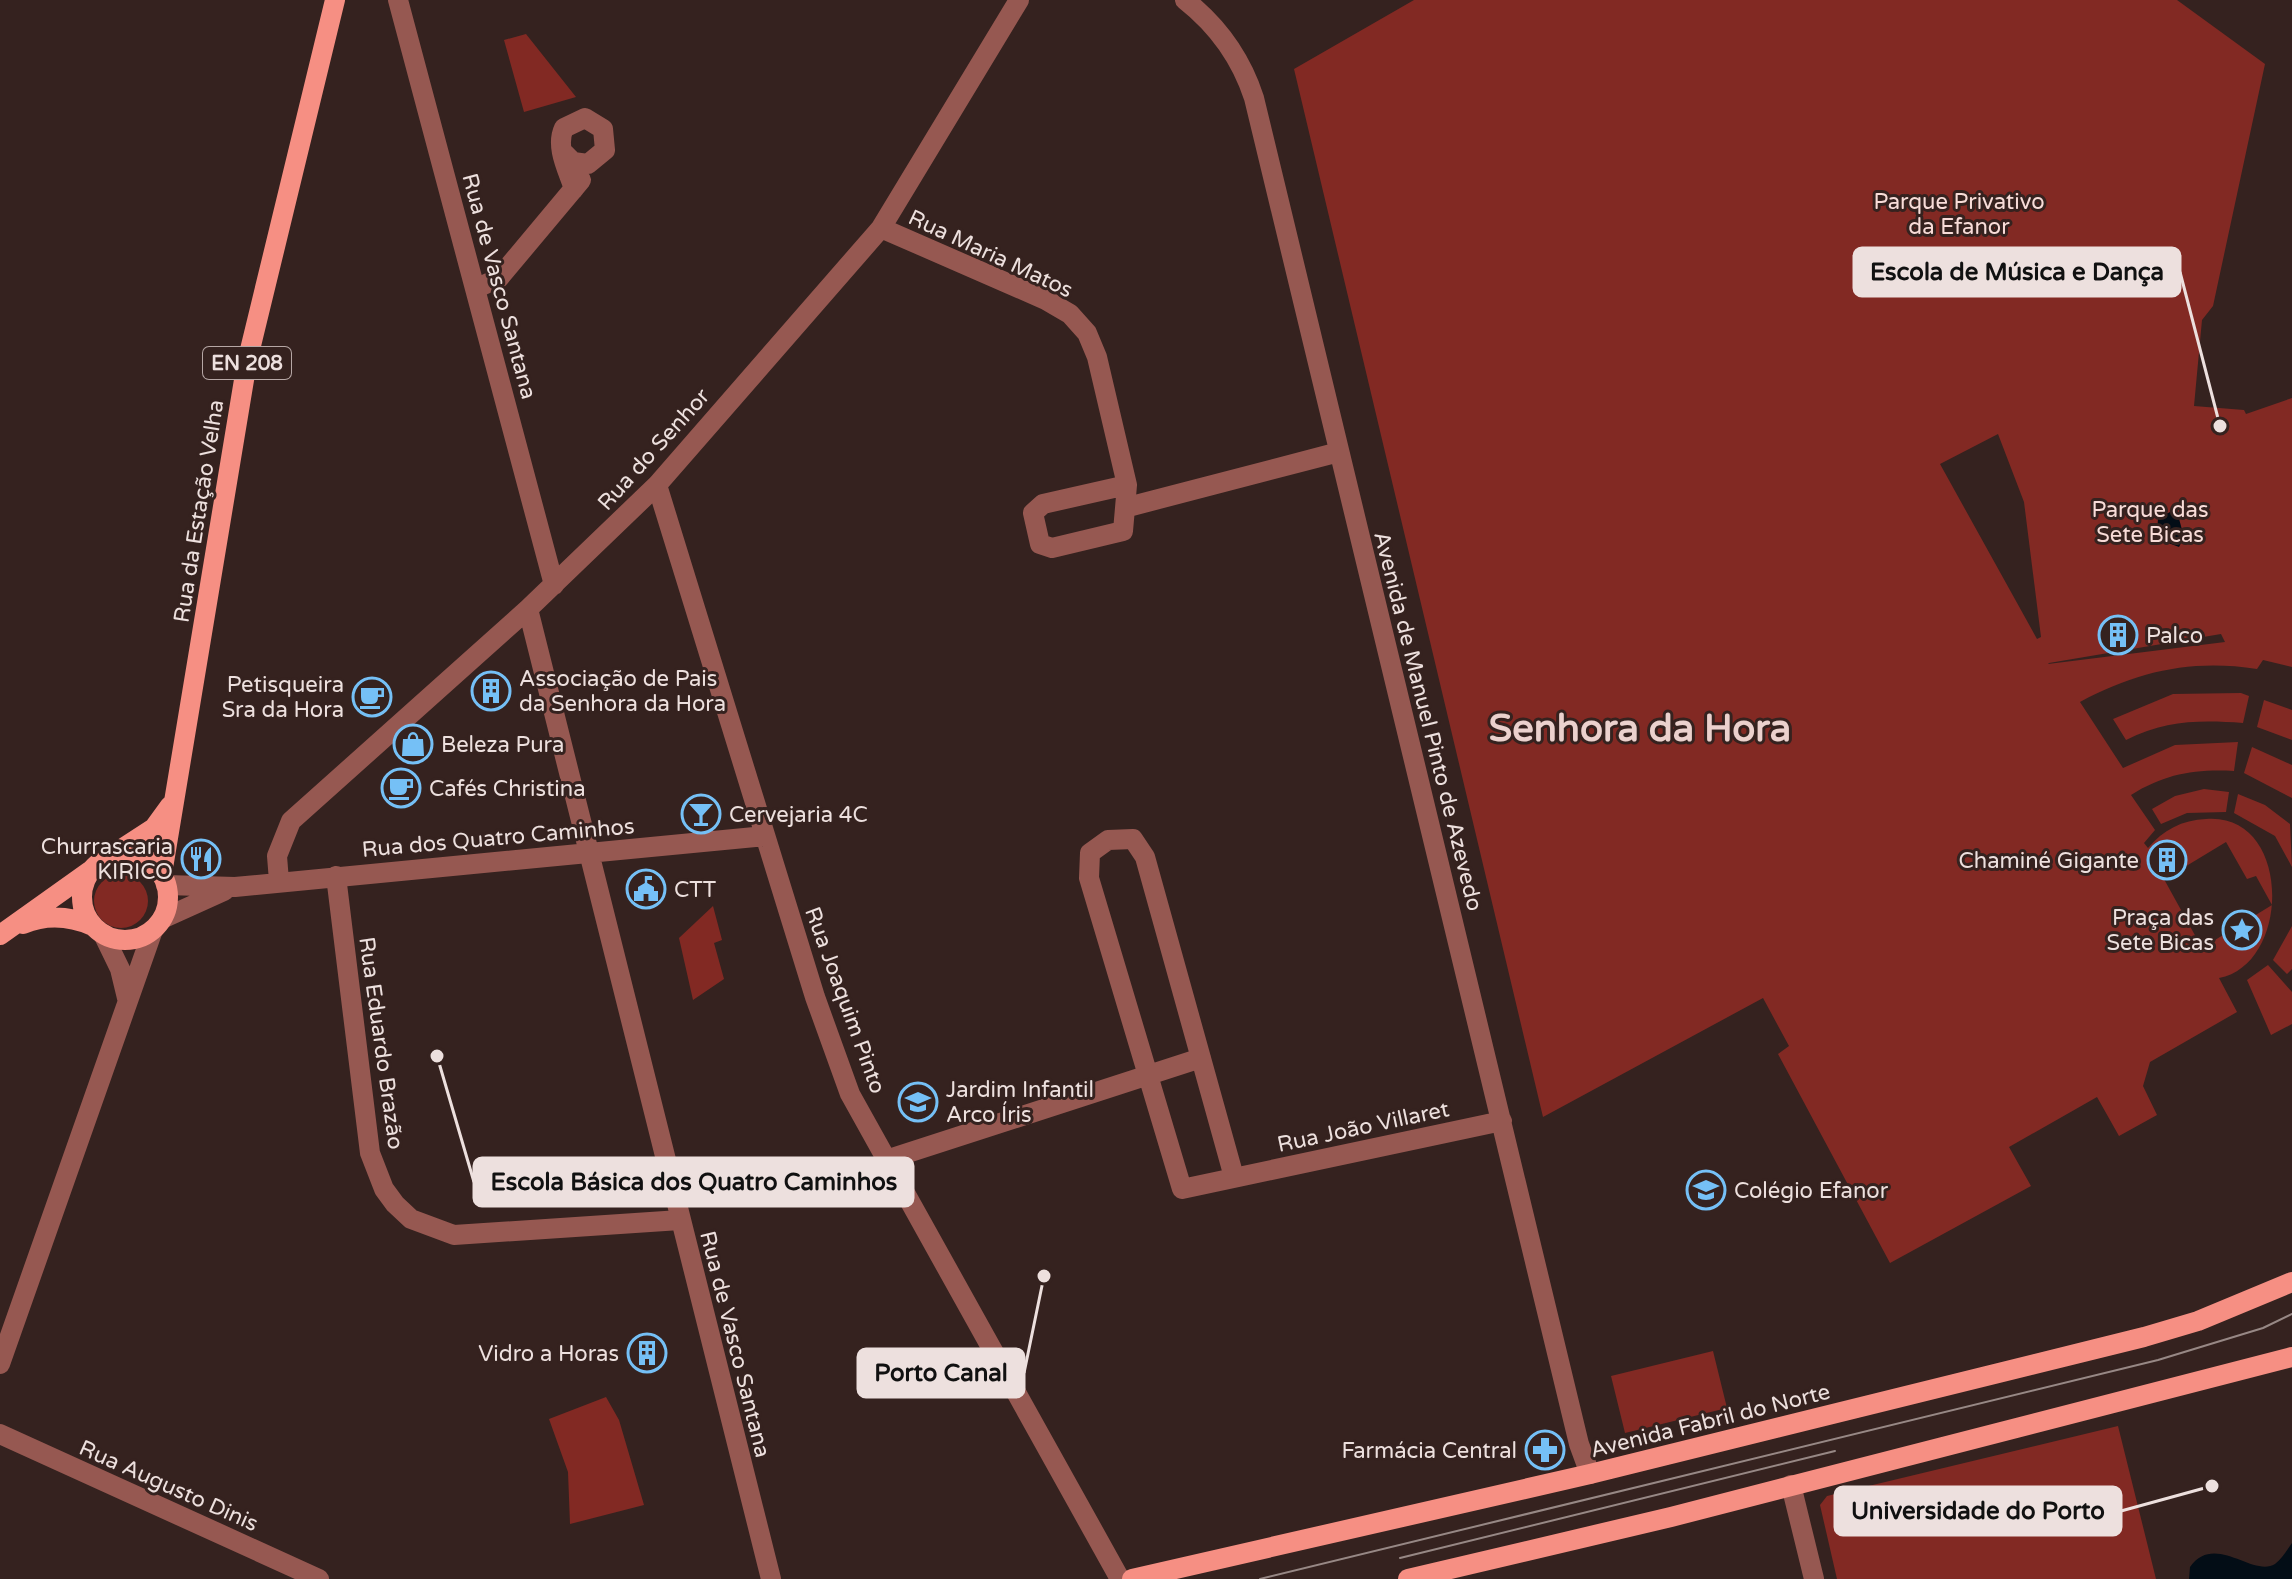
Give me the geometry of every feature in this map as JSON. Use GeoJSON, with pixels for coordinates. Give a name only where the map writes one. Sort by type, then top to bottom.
{"type":"FeatureCollection","features":[{"type":"Feature","properties":{"kind":"main road","name":"Rua da Estação Velha"},"geometry":{"type":"LineString","coordinates":[[164,879],[247,362],[335,0]]}},
{"type":"Feature","properties":{"kind":"main road","name":"Rua da Estação Velha"},"geometry":{"type":"LineString","coordinates":[[111,856],[154,828],[175,799]]}},
{"type":"Feature","properties":{"kind":"main road","name":"EN 208"},"geometry":{"type":"LineString","coordinates":[[4,933],[111,856]]}},
{"type":"Feature","properties":{"kind":"main road"},"geometry":{"type":"LineString","coordinates":[[4,933],[39,918],[70,918],[129,940],[157,924],[166,909],[164,879],[140,856],[111,856]]}},
{"type":"Feature","properties":{"kind":"main road"},"geometry":{"type":"LineString","coordinates":[[90,871],[82,899],[98,930]]}},
{"type":"Feature","properties":{"kind":"main road","name":"Avenida Fabril do Norte"},"geometry":{"type":"LineString","coordinates":[[1132,1579],[1590,1474],[2144,1337],[2198,1321],[2292,1282]]}},
{"type":"Feature","properties":{"kind":"main road"},"geometry":{"type":"LineString","coordinates":[[1408,1579],[2292,1357]]}},
{"type":"Feature","properties":{"kind":"street","name":"Rua de Vasco Santana"},"geometry":{"type":"LineString","coordinates":[[398,0],[554,585]]}},
{"type":"Feature","properties":{"kind":"street","name":"Rua do Senhor"},"geometry":{"type":"LineString","coordinates":[[279,881],[277,856],[291,821],[528,609],[657,485],[881,228],[1019,0]]}},
{"type":"Feature","properties":{"kind":"street","name":"Avenida de Manuel Pinto de Azevedo"},"geometry":{"type":"LineString","coordinates":[[1185,0],[1218,30],[1246,75],[1254,98],[1579,1444],[1590,1474]]}},
{"type":"Feature","properties":{"kind":"street"},"geometry":{"type":"LineString","coordinates":[[477,288],[499,278],[574,189],[601,156],[606,143],[603,129],[585,118],[564,128],[560,143],[574,189]]}},
{"type":"Feature","properties":{"kind":"street"},"geometry":{"type":"LineString","coordinates":[[562,151],[573,162],[580,164],[601,156]]}},
{"type":"Feature","properties":{"kind":"street","name":"Rua Maria Matos"},"geometry":{"type":"LineString","coordinates":[[881,228],[1046,300],[1070,314],[1087,333],[1097,357],[1127,485],[1128,507]]}},
{"type":"Feature","properties":{"kind":"street"},"geometry":{"type":"LineString","coordinates":[[1127,485],[1043,504],[1033,513],[1040,544],[1052,548],[1123,531],[1128,507],[1339,452]]}},
{"type":"Feature","properties":{"kind":"street","name":"Rua Joaquim Pinto"},"geometry":{"type":"LineString","coordinates":[[657,485],[765,836],[850,1094],[889,1159],[1120,1579]]}},
{"type":"Feature","properties":{"kind":"street","name":"Rua de Vasco Santana"},"geometry":{"type":"LineString","coordinates":[[528,609],[592,853],[769,1579]]}},
{"type":"Feature","properties":{"kind":"street","name":"Rua dos Quatro Caminhos"},"geometry":{"type":"LineString","coordinates":[[164,879],[235,887],[765,836]]}},
{"type":"Feature","properties":{"kind":"street"},"geometry":{"type":"LineString","coordinates":[[1148,1073],[1089,878],[1090,853],[1108,840],[1133,839],[1145,857],[1234,1177]]}},
{"type":"Feature","properties":{"kind":"street","name":"Rua Eduardo Brazão"},"geometry":{"type":"LineString","coordinates":[[336,876],[370,1153],[384,1189],[395,1204],[411,1219],[454,1235],[680,1220]]}},
{"type":"Feature","properties":{"kind":"street","name":"Rua dos Quatro Caminhos"},"geometry":{"type":"LineString","coordinates":[[157,924],[235,887]]}},
{"type":"Feature","properties":{"kind":"street"},"geometry":{"type":"LineString","coordinates":[[0,1364],[128,1002],[139,962],[157,924]]}},
{"type":"Feature","properties":{"kind":"street"},"geometry":{"type":"LineString","coordinates":[[98,930],[120,969],[128,1002]]}},
{"type":"Feature","properties":{"kind":"street"},"geometry":{"type":"LineString","coordinates":[[889,1159],[1201,1058]]}},
{"type":"Feature","properties":{"kind":"street","name":"Rua João Villaret"},"geometry":{"type":"LineString","coordinates":[[1148,1073],[1182,1189],[1502,1121]]}},
{"type":"Feature","properties":{"kind":"street","name":"Rua Augusto Dinis"},"geometry":{"type":"LineString","coordinates":[[0,1434],[319,1579]]}},
{"type":"Feature","properties":{"kind":"street"},"geometry":{"type":"LineString","coordinates":[[1791,1485],[1814,1579]]}},
{"type":"Feature","properties":{"kind":"green space"},"geometry":{"type":"Polygon","coordinates":[[[1414,0],[2177,0],[2265,64],[2213,306],[2202,320],[2194,406],[2244,410],[2246,414],[2292,398],[2292,667],[2263,660],[2257,669],[2210,666],[2166,670],[2123,682],[2080,702],[2123,768],[2175,745],[2238,742],[2234,771],[2180,774],[2131,795],[2155,830],[2144,843],[2148,848],[2174,827],[2206,819],[2234,823],[2255,839],[2267,863],[2271,903],[2256,876],[2247,879],[2226,842],[2183,868],[2174,851],[2165,850],[2154,861],[2202,948],[2271,906],[2270,920],[2260,946],[2243,967],[2219,978],[2237,1012],[2150,1062],[2143,1086],[2157,1115],[2119,1136],[2097,1097],[2009,1147],[2031,1186],[1890,1263],[1778,1054],[1789,1046],[1763,998],[1543,1117],[1294,69],[1414,0]],[[1998,434],[1940,464],[2037,639],[2041,637],[2024,502],[1998,434]],[[2221,634],[2048,664],[2225,642],[2221,634]]]}},
{"type":"Feature","properties":{"kind":"green space"},"geometry":{"type":"Polygon","coordinates":[[[526,34],[576,97],[524,112],[504,40],[526,34]]]}},
{"type":"Feature","properties":{"kind":"green space"},"geometry":{"type":"Polygon","coordinates":[[[2241,693],[2249,696],[2243,723],[2169,725],[2126,740],[2113,719],[2173,694],[2241,693]]]}},
{"type":"Feature","properties":{"kind":"green space"},"geometry":{"type":"Polygon","coordinates":[[[2264,700],[2292,710],[2292,740],[2257,727],[2264,700]]]}},
{"type":"Feature","properties":{"kind":"green space"},"geometry":{"type":"Polygon","coordinates":[[[2252,747],[2292,765],[2292,798],[2244,773],[2252,747]]]}},
{"type":"Feature","properties":{"kind":"green space"},"geometry":{"type":"Polygon","coordinates":[[[2204,789],[2229,792],[2226,812],[2187,813],[2161,824],[2152,809],[2175,796],[2204,789]]]}},
{"type":"Feature","properties":{"kind":"green space"},"geometry":{"type":"Polygon","coordinates":[[[2238,794],[2265,805],[2290,824],[2292,867],[2275,836],[2234,813],[2238,794]]]}},
{"type":"Feature","properties":{"kind":"green space"},"geometry":{"type":"Polygon","coordinates":[[[121,874],[140,882],[148,901],[140,920],[121,928],[102,920],[94,901],[102,882],[121,874]]]}},
{"type":"Feature","properties":{"kind":"green space"},"geometry":{"type":"Polygon","coordinates":[[[713,906],[722,940],[714,943],[724,979],[693,1000],[679,938],[713,906]]]}},
{"type":"Feature","properties":{"kind":"green space"},"geometry":{"type":"Polygon","coordinates":[[[2292,926],[2292,969],[2287,974],[2273,960],[2292,926]]]}},
{"type":"Feature","properties":{"kind":"green space"},"geometry":{"type":"Polygon","coordinates":[[[2268,965],[2292,992],[2292,1024],[2271,1035],[2247,980],[2268,965]]]}},
{"type":"Feature","properties":{"kind":"green space"},"geometry":{"type":"Polygon","coordinates":[[[1713,1351],[1727,1408],[1625,1433],[1611,1376],[1713,1351]]]}},
{"type":"Feature","properties":{"kind":"green space"},"geometry":{"type":"Polygon","coordinates":[[[606,1397],[619,1420],[644,1505],[570,1524],[568,1472],[549,1419],[606,1397]]]}},
{"type":"Feature","properties":{"kind":"green space"},"geometry":{"type":"Polygon","coordinates":[[[2118,1426],[2156,1579],[1837,1579],[1820,1505],[1827,1496],[2118,1426]]]}},
{"type":"Feature","properties":{"kind":"shaded area"},"geometry":{"type":"Polygon","coordinates":[[[2172,511],[2178,515],[2184,537],[2179,547],[2157,535],[2158,518],[2172,511]]]}},
{"type":"Feature","properties":{"kind":"shaded area"},"geometry":{"type":"Polygon","coordinates":[[[2292,1543],[2292,1579],[2189,1579],[2190,1567],[2200,1557],[2222,1554],[2266,1567],[2278,1562],[2292,1543]]]}},
{"type":"Feature","properties":{"kind":"tram line"},"geometry":{"type":"LineString","coordinates":[[1260,1579],[2158,1360],[2263,1328],[2292,1314]]}},
{"type":"Feature","properties":{"kind":"tram line"},"geometry":{"type":"LineString","coordinates":[[1400,1558],[1835,1451]]}},
{"type":"Feature","properties":{"kind":"place","name":"Escola de Música e Dança"},"geometry":{"type":"Point","coordinates":[2220,426]}},
{"type":"Feature","properties":{"kind":"place","name":"Palco"},"geometry":{"type":"Point","coordinates":[2118,635]}},
{"type":"Feature","properties":{"kind":"place","name":"Associação de Pais da Senhora da Hora"},"geometry":{"type":"Point","coordinates":[491,691]}},
{"type":"Feature","properties":{"kind":"place","name":"Petisqueira Sra da Hora"},"geometry":{"type":"Point","coordinates":[372,697]}},
{"type":"Feature","properties":{"kind":"place","name":"Beleza Pura"},"geometry":{"type":"Point","coordinates":[413,744]}},
{"type":"Feature","properties":{"kind":"place","name":"Cafés Christina"},"geometry":{"type":"Point","coordinates":[401,788]}},
{"type":"Feature","properties":{"kind":"place","name":"Cervejaria 4C"},"geometry":{"type":"Point","coordinates":[701,814]}},
{"type":"Feature","properties":{"kind":"place","name":"Churrascaria KIRICO"},"geometry":{"type":"Point","coordinates":[201,859]}},
{"type":"Feature","properties":{"kind":"place","name":"Chaminé Gigante"},"geometry":{"type":"Point","coordinates":[2167,860]}},
{"type":"Feature","properties":{"kind":"place","name":"CTT"},"geometry":{"type":"Point","coordinates":[646,889]}},
{"type":"Feature","properties":{"kind":"place","name":"Praça das Sete Bicas"},"geometry":{"type":"Point","coordinates":[2242,930]}},
{"type":"Feature","properties":{"kind":"place","name":"Escola Básica dos Quatro Caminhos"},"geometry":{"type":"Point","coordinates":[437,1056]}},
{"type":"Feature","properties":{"kind":"place","name":"Jardim Infantil Arco Íris"},"geometry":{"type":"Point","coordinates":[918,1102]}},
{"type":"Feature","properties":{"kind":"place","name":"Colégio Efanor"},"geometry":{"type":"Point","coordinates":[1706,1190]}},
{"type":"Feature","properties":{"kind":"place","name":"Porto Canal"},"geometry":{"type":"Point","coordinates":[1044,1276]}},
{"type":"Feature","properties":{"kind":"place","name":"Vidro a Horas"},"geometry":{"type":"Point","coordinates":[647,1353]}},
{"type":"Feature","properties":{"kind":"place","name":"Farmácia Central"},"geometry":{"type":"Point","coordinates":[1545,1450]}},
{"type":"Feature","properties":{"kind":"place","name":"Universidade do Porto"},"geometry":{"type":"Point","coordinates":[2212,1486]}},
{"type":"Feature","properties":{"kind":"district","name":"Senhora da Hora"},"geometry":{"type":"Point","coordinates":[1640,728]}},
{"type":"Feature","properties":{"kind":"park label","name":"Parque Privativo da Efanor"},"geometry":{"type":"Point","coordinates":[1959,214]}},
{"type":"Feature","properties":{"kind":"park label","name":"Parque das Sete Bicas"},"geometry":{"type":"Point","coordinates":[2150,522]}}]}
